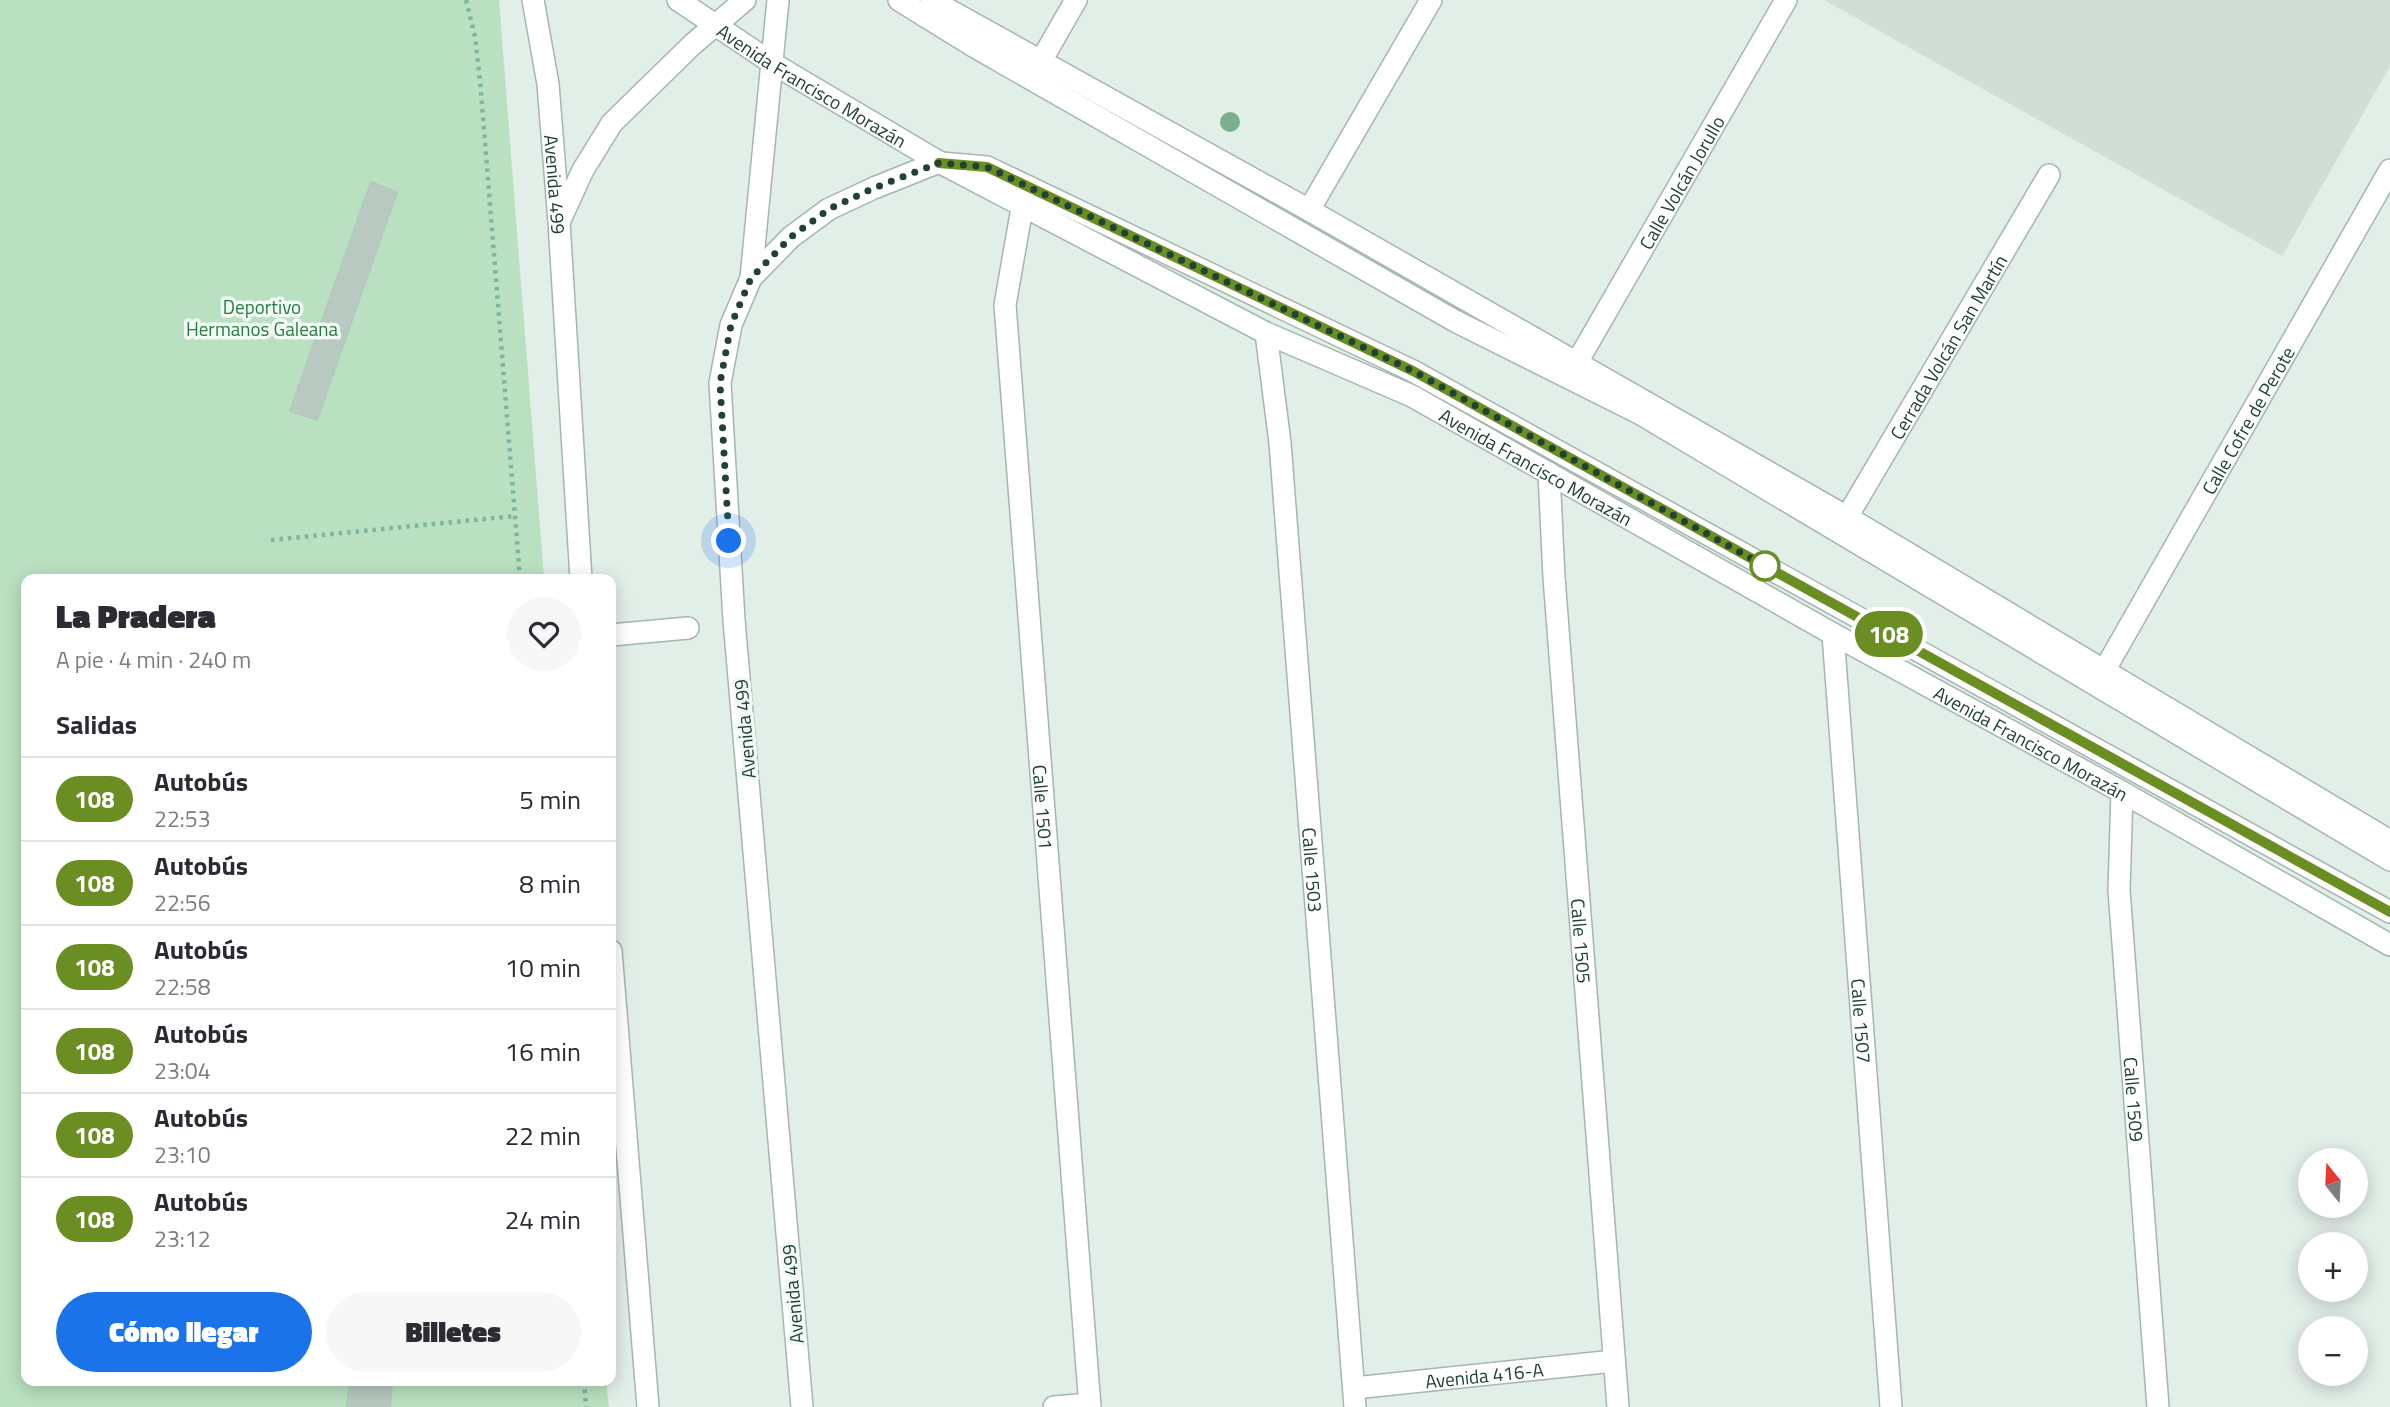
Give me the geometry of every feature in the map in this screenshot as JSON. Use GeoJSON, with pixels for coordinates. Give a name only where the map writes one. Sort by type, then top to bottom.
{"type":"FeatureCollection","features":[{"type":"Feature","properties":{"kind":"street","name":"Avenida 499"},"geometry":{"type":"LineString","coordinates":[[533,0],[548,84],[581,574]]}},
{"type":"Feature","properties":{"kind":"street","name":"Avenida Francisco Morazán"},"geometry":{"type":"LineString","coordinates":[[678,0],[772,63],[939,163],[1266,333],[1412,396],[1833,634],[2122,792],[2390,945]]}},
{"type":"Feature","properties":{"kind":"street"},"geometry":{"type":"LineString","coordinates":[[559,222],[583,170],[612,123],[745,0]]}},
{"type":"Feature","properties":{"kind":"street"},"geometry":{"type":"LineString","coordinates":[[751,278],[778,0]]}},
{"type":"Feature","properties":{"kind":"street"},"geometry":{"type":"LineString","coordinates":[[899,0],[975,47],[1455,321],[1639,413],[2390,860]]}},
{"type":"Feature","properties":{"kind":"street"},"geometry":{"type":"LineString","coordinates":[[931,0],[1309,210],[1847,517],[2389,837]]}},
{"type":"Feature","properties":{"kind":"street"},"geometry":{"type":"LineString","coordinates":[[1041,61],[1076,0]]}},
{"type":"Feature","properties":{"kind":"street"},"geometry":{"type":"LineString","coordinates":[[1309,210],[1431,0]]}},
{"type":"Feature","properties":{"kind":"street","name":"Calle Volcán Jorullo"},"geometry":{"type":"LineString","coordinates":[[1576,364],[1786,0]]}},
{"type":"Feature","properties":{"kind":"street","name":"Avenida 499"},"geometry":{"type":"LineString","coordinates":[[802,1407],[734,620],[720,383],[731,325],[751,278],[791,237],[829,209],[939,163]]}},
{"type":"Feature","properties":{"kind":"street"},"geometry":{"type":"LineString","coordinates":[[939,163],[987,167],[1413,371],[2390,912]]}},
{"type":"Feature","properties":{"kind":"street","name":"Calle Cofre de Perote"},"geometry":{"type":"LineString","coordinates":[[2104,671],[2390,170]]}},
{"type":"Feature","properties":{"kind":"street","name":"Cerrada Volcán San Martín"},"geometry":{"type":"LineString","coordinates":[[1847,517],[2049,175]]}},
{"type":"Feature","properties":{"kind":"street","name":"Calle 1501"},"geometry":{"type":"LineString","coordinates":[[1022,208],[1005,305],[1090,1406]]}},
{"type":"Feature","properties":{"kind":"street","name":"Calle 1503"},"geometry":{"type":"LineString","coordinates":[[1266,333],[1280,443],[1355,1397]]}},
{"type":"Feature","properties":{"kind":"street","name":"Calle 1505"},"geometry":{"type":"LineString","coordinates":[[1549,473],[1554,577],[1618,1407]]}},
{"type":"Feature","properties":{"kind":"street"},"geometry":{"type":"LineString","coordinates":[[616,635],[688,628]]}},
{"type":"Feature","properties":{"kind":"street","name":"Calle 1507"},"geometry":{"type":"LineString","coordinates":[[1833,634],[1891,1407]]}},
{"type":"Feature","properties":{"kind":"street","name":"Calle 1509"},"geometry":{"type":"LineString","coordinates":[[2122,792],[2119,890],[2158,1407]]}},
{"type":"Feature","properties":{"kind":"street"},"geometry":{"type":"LineString","coordinates":[[616,1013],[648,1407]]}},
{"type":"Feature","properties":{"kind":"street","name":"Avenida 416-A"},"geometry":{"type":"LineString","coordinates":[[1355,1397],[1614,1360]]}},
{"type":"Feature","properties":{"kind":"street"},"geometry":{"type":"LineString","coordinates":[[1054,1407],[1090,1406]]}},
{"type":"Feature","properties":{"kind":"path"},"geometry":{"type":"LineString","coordinates":[[466,0],[475,37],[480,79],[520,574]]}},
{"type":"Feature","properties":{"kind":"path"},"geometry":{"type":"LineString","coordinates":[[271,540],[515,516]]}},
{"type":"Feature","properties":{"kind":"path"},"geometry":{"type":"LineString","coordinates":[[584,1386],[586,1407]]}},
{"type":"Feature","properties":{"kind":"shaded area"},"geometry":{"type":"Polygon","coordinates":[[[1824,0],[2390,0],[2390,66],[2282,256],[1824,0]]]}},
{"type":"Feature","properties":{"kind":"green space","name":"Deportivo Hermanos Galeana"},"geometry":{"type":"Polygon","coordinates":[[[0,0],[499,0],[544,574],[21,574],[21,1386],[607,1386],[609,1407],[0,1407],[0,0]]]}},
{"type":"Feature","properties":{"kind":"building"},"geometry":{"type":"Polygon","coordinates":[[[371,182],[397,192],[317,420],[290,411],[371,182]]]}},
{"type":"Feature","properties":{"kind":"building"},"geometry":{"type":"Polygon","coordinates":[[[349,1386],[392,1386],[390,1407],[347,1407],[349,1386]]]}},
{"type":"Feature","properties":{"kind":"bus line","name":"108"},"geometry":{"type":"LineString","coordinates":[[939,163],[987,167],[1413,371],[2390,912]]}},
{"type":"Feature","properties":{"kind":"route"},"geometry":{"type":"LineString","coordinates":[[729,541],[720,383],[731,325],[751,278],[791,237],[829,209],[909,173],[939,163],[987,167],[1413,371],[1765,566]]}}]}
